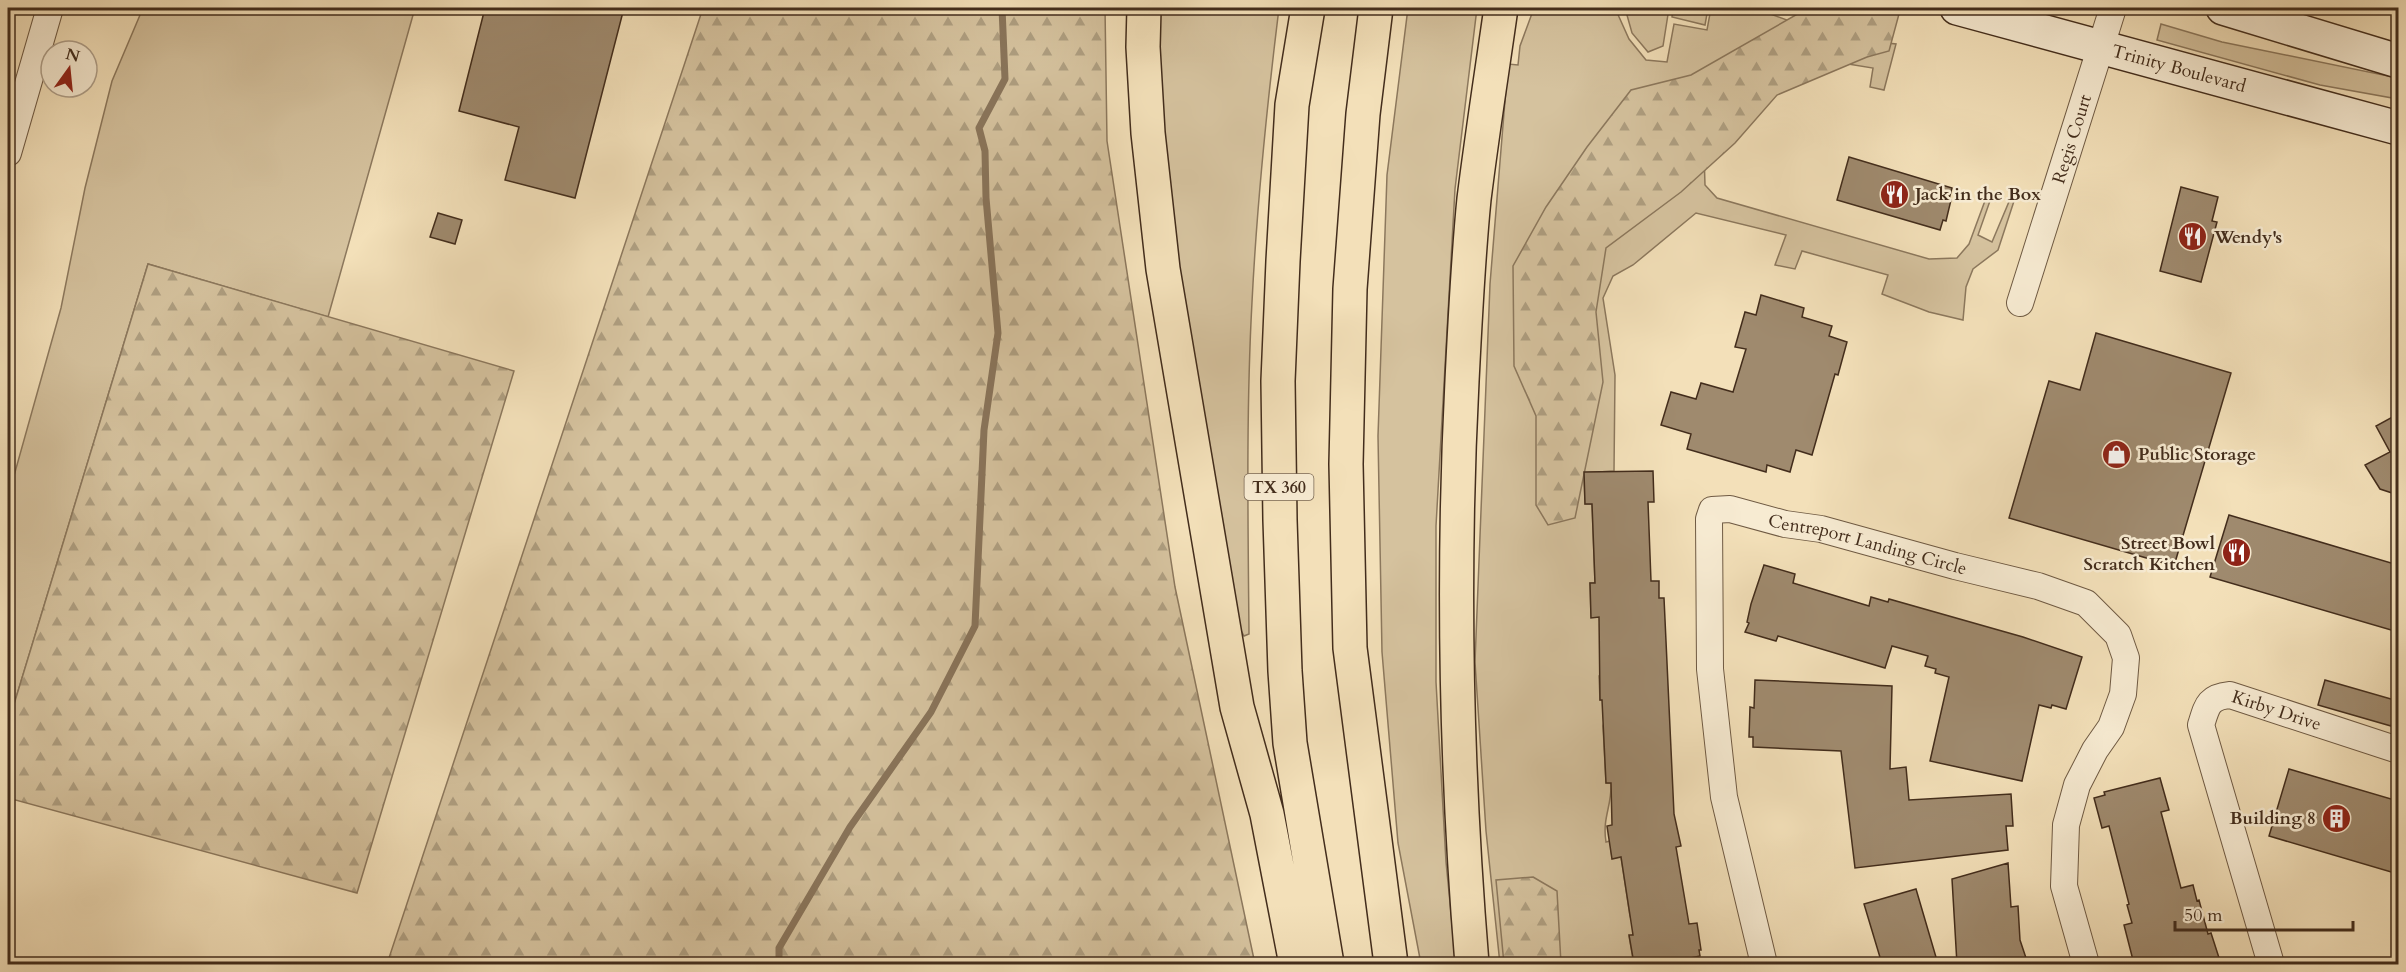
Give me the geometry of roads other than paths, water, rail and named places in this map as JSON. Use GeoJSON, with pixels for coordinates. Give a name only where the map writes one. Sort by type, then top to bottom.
{"type":"FeatureCollection","features":[{"type":"Feature","properties":{"kind":"highway"},"geometry":{"type":"LineString","coordinates":[[1144,8],[1143,46],[1148,133],[1163,269],[1237,707],[1267,814],[1296,964]]}},
{"type":"Feature","properties":{"kind":"highway","name":"TX 360"},"geometry":{"type":"LineString","coordinates":[[1308,8],[1292,105],[1282,261],[1278,381],[1280,520],[1290,743],[1327,964]]}},
{"type":"Feature","properties":{"kind":"highway"},"geometry":{"type":"LineString","coordinates":[[1376,8],[1363,114],[1350,289],[1346,464],[1350,648],[1391,964]]}},
{"type":"Feature","properties":{"kind":"highway"},"geometry":{"type":"LineString","coordinates":[[1472,964],[1459,775],[1455,640],[1458,460],[1464,331],[1474,199],[1502,8]]}},
{"type":"Feature","properties":{"kind":"highway"},"geometry":{"type":"LineString","coordinates":[[1491,82],[1515,8]]}},
{"type":"Feature","properties":{"kind":"main road","name":"Trinity Boulevard"},"geometry":{"type":"LineString","coordinates":[[1958,8],[2398,128]]}},
{"type":"Feature","properties":{"kind":"main road"},"geometry":{"type":"LineString","coordinates":[[2223,8],[2398,61]]}},
{"type":"Feature","properties":{"kind":"street"},"geometry":{"type":"LineString","coordinates":[[8,153],[12,125],[50,8]]}},
{"type":"Feature","properties":{"kind":"street","name":"Regis Court"},"geometry":{"type":"LineString","coordinates":[[2020,303],[2112,8]]}},
{"type":"Feature","properties":{"kind":"street","name":"Centreport Landing Circle"},"geometry":{"type":"LineString","coordinates":[[1764,964],[1723,785],[1710,669],[1709,519],[1712,510],[1730,509],[1785,524],[1821,529],[2038,586],[2086,603],[2118,635],[2126,658],[2123,694],[2111,727],[2095,750],[2077,785],[2066,825],[2064,886],[2086,964]]}},
{"type":"Feature","properties":{"kind":"street","name":"Kirby Drive"},"geometry":{"type":"LineString","coordinates":[[2271,964],[2201,725],[2208,703],[2218,696],[2230,695],[2398,750]]}},
{"type":"Feature","properties":{"kind":"waterway"},"geometry":{"type":"LineString","coordinates":[[779,964],[779,948],[850,827],[931,712],[975,626],[984,430],[998,333],[986,198],[985,151],[979,128],[1005,79],[1002,8]]}},
{"type":"Feature","properties":{"kind":"place","name":"Jack in the Box"},"geometry":{"type":"Point","coordinates":[1894,194]}},
{"type":"Feature","properties":{"kind":"place","name":"Wendy's"},"geometry":{"type":"Point","coordinates":[2193,237]}},
{"type":"Feature","properties":{"kind":"place","name":"Public Storage"},"geometry":{"type":"Point","coordinates":[2117,454]}},
{"type":"Feature","properties":{"kind":"place","name":"Street Bowl Scratch Kitchen"},"geometry":{"type":"Point","coordinates":[2236,553]}},
{"type":"Feature","properties":{"kind":"place","name":"Building 8"},"geometry":{"type":"Point","coordinates":[2337,818]}}]}
